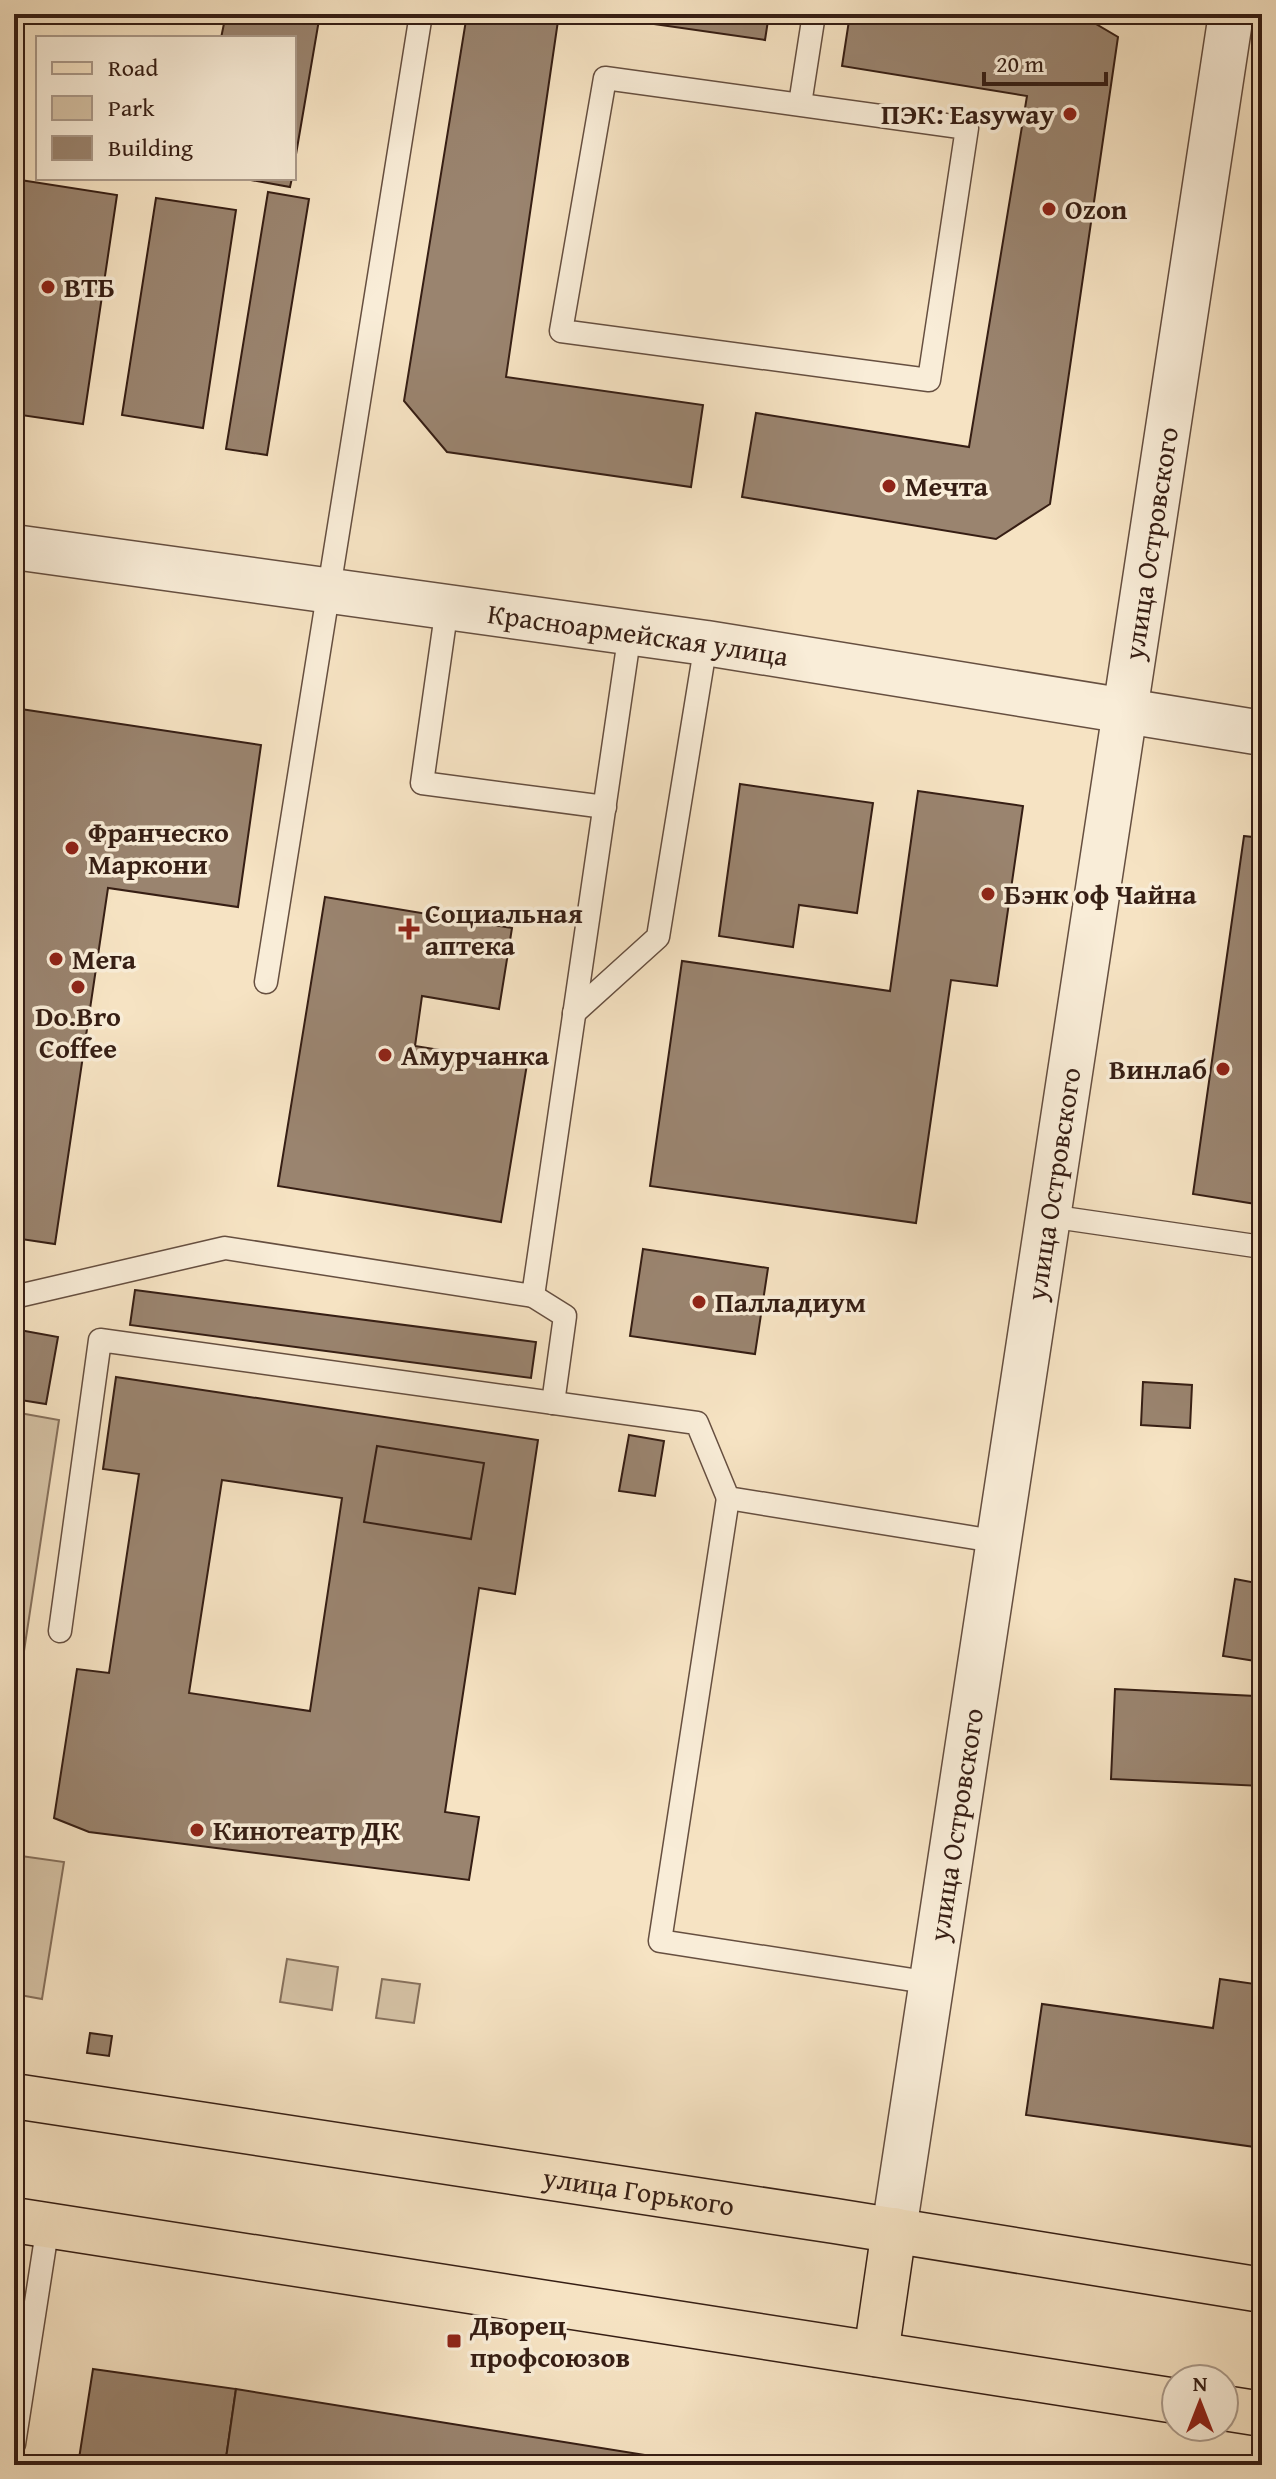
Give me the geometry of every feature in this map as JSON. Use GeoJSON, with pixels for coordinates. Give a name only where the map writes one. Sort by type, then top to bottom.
{"type":"FeatureCollection","features":[{"type":"Feature","properties":{"kind":"main road","name":"улица Горького"},"geometry":{"type":"LineString","coordinates":[[14,2096],[894,2230],[1262,2290]]}},
{"type":"Feature","properties":{"kind":"main road"},"geometry":{"type":"LineString","coordinates":[[31,2222],[1160,2398]]}},
{"type":"Feature","properties":{"kind":"main road","name":"улица Островского"},"geometry":{"type":"LineString","coordinates":[[876,2354],[894,2230]]}},
{"type":"Feature","properties":{"kind":"main road"},"geometry":{"type":"LineString","coordinates":[[1240,2411],[1262,2414]]}},
{"type":"Feature","properties":{"kind":"street","name":"улица Островского"},"geometry":{"type":"LineString","coordinates":[[894,2230],[1231,14]]}},
{"type":"Feature","properties":{"kind":"street","name":"Красноармейская улица"},"geometry":{"type":"LineString","coordinates":[[14,547],[706,643],[1262,733]]}},
{"type":"Feature","properties":{"kind":"lane"},"geometry":{"type":"LineString","coordinates":[[266,982],[421,14]]}},
{"type":"Feature","properties":{"kind":"lane"},"geometry":{"type":"LineString","coordinates":[[800,104],[814,14]]}},
{"type":"Feature","properties":{"kind":"lane"},"geometry":{"type":"LineString","coordinates":[[605,78],[800,104],[967,128],[929,380],[561,331],[605,78]]}},
{"type":"Feature","properties":{"kind":"lane"},"geometry":{"type":"LineString","coordinates":[[447,607],[422,783],[605,807]]}},
{"type":"Feature","properties":{"kind":"lane"},"geometry":{"type":"LineString","coordinates":[[533,1296],[630,632]]}},
{"type":"Feature","properties":{"kind":"lane"},"geometry":{"type":"LineString","coordinates":[[574,1013],[658,937],[706,643]]}},
{"type":"Feature","properties":{"kind":"lane"},"geometry":{"type":"LineString","coordinates":[[1049,1216],[1262,1247]]}},
{"type":"Feature","properties":{"kind":"lane"},"geometry":{"type":"LineString","coordinates":[[14,1297],[225,1248],[533,1296],[565,1316],[553,1403]]}},
{"type":"Feature","properties":{"kind":"lane"},"geometry":{"type":"LineString","coordinates":[[60,1631],[100,1340],[697,1423],[728,1498],[660,1941],[932,1983]]}},
{"type":"Feature","properties":{"kind":"lane"},"geometry":{"type":"LineString","coordinates":[[728,1498],[1000,1542]]}},
{"type":"Feature","properties":{"kind":"lane"},"geometry":{"type":"LineString","coordinates":[[14,2444],[31,2222]]}},
{"type":"Feature","properties":{"kind":"green space"},"geometry":{"type":"Polygon","coordinates":[[[14,1412],[59,1420],[14,1717],[14,1412]]]}},
{"type":"Feature","properties":{"kind":"green space"},"geometry":{"type":"Polygon","coordinates":[[[14,1855],[64,1862],[42,1999],[14,1994],[14,1855]]]}},
{"type":"Feature","properties":{"kind":"green space"},"geometry":{"type":"Polygon","coordinates":[[[287,1959],[338,1967],[332,2010],[280,2002],[287,1959]]]}},
{"type":"Feature","properties":{"kind":"green space"},"geometry":{"type":"Polygon","coordinates":[[[382,1979],[420,1984],[414,2023],[376,2018],[382,1979]]]}},
{"type":"Feature","properties":{"kind":"building"},"geometry":{"type":"Polygon","coordinates":[[[226,14],[320,14],[296,154],[296,36],[221,36],[226,14]]]}},
{"type":"Feature","properties":{"kind":"building"},"geometry":{"type":"Polygon","coordinates":[[[467,14],[559,14],[506,377],[703,405],[691,487],[447,452],[404,401],[467,14]]]}},
{"type":"Feature","properties":{"kind":"building"},"geometry":{"type":"Polygon","coordinates":[[[584,14],[769,14],[765,40],[584,14]]]}},
{"type":"Feature","properties":{"kind":"building"},"geometry":{"type":"Polygon","coordinates":[[[850,14],[1065,14],[1084,17],[1118,37],[1050,504],[996,539],[742,497],[756,413],[969,447],[1027,96],[842,66],[850,14]]]}},
{"type":"Feature","properties":{"kind":"building"},"geometry":{"type":"Polygon","coordinates":[[[14,179],[117,195],[83,424],[14,414],[14,179]]]}},
{"type":"Feature","properties":{"kind":"building"},"geometry":{"type":"Polygon","coordinates":[[[251,180],[292,180],[290,187],[251,180]]]}},
{"type":"Feature","properties":{"kind":"building"},"geometry":{"type":"Polygon","coordinates":[[[268,192],[309,199],[267,455],[226,449],[268,192]]]}},
{"type":"Feature","properties":{"kind":"building"},"geometry":{"type":"Polygon","coordinates":[[[156,198],[236,210],[203,428],[122,415],[156,198]]]}},
{"type":"Feature","properties":{"kind":"building","name":"Мега"},"geometry":{"type":"Polygon","coordinates":[[[14,708],[261,745],[238,907],[108,888],[55,1244],[14,1238],[14,708]]]}},
{"type":"Feature","properties":{"kind":"building"},"geometry":{"type":"Polygon","coordinates":[[[740,784],[873,803],[857,913],[799,905],[793,947],[719,936],[740,784]]]}},
{"type":"Feature","properties":{"kind":"building"},"geometry":{"type":"Polygon","coordinates":[[[918,791],[1023,806],[997,986],[951,980],[916,1223],[650,1186],[682,961],[890,991],[918,791]]]}},
{"type":"Feature","properties":{"kind":"building"},"geometry":{"type":"Polygon","coordinates":[[[1244,836],[1262,838],[1262,1205],[1193,1194],[1244,836]]]}},
{"type":"Feature","properties":{"kind":"building","name":"Амурчанка"},"geometry":{"type":"Polygon","coordinates":[[[325,897],[512,928],[499,1009],[422,996],[415,1046],[527,1064],[501,1222],[278,1186],[325,897]]]}},
{"type":"Feature","properties":{"kind":"building","name":"Палладиум"},"geometry":{"type":"Polygon","coordinates":[[[643,1249],[768,1268],[755,1354],[630,1336],[643,1249]]]}},
{"type":"Feature","properties":{"kind":"building"},"geometry":{"type":"Polygon","coordinates":[[[135,1290],[536,1342],[531,1378],[130,1325],[135,1290]]]}},
{"type":"Feature","properties":{"kind":"building"},"geometry":{"type":"Polygon","coordinates":[[[14,1329],[58,1337],[46,1404],[14,1399],[14,1329]]]}},
{"type":"Feature","properties":{"kind":"building"},"geometry":{"type":"Polygon","coordinates":[[[116,1377],[538,1440],[515,1594],[479,1588],[445,1812],[479,1817],[469,1880],[89,1832],[54,1818],[77,1669],[109,1673],[139,1474],[103,1469],[116,1377]],[[222,1480],[189,1693],[310,1711],[342,1498],[222,1480]]]}},
{"type":"Feature","properties":{"kind":"building"},"geometry":{"type":"Polygon","coordinates":[[[1143,1382],[1192,1385],[1190,1428],[1141,1425],[1143,1382]]]}},
{"type":"Feature","properties":{"kind":"building"},"geometry":{"type":"Polygon","coordinates":[[[629,1435],[664,1441],[655,1496],[619,1491],[629,1435]]]}},
{"type":"Feature","properties":{"kind":"building"},"geometry":{"type":"Polygon","coordinates":[[[377,1446],[484,1463],[471,1539],[364,1522],[377,1446]]]}},
{"type":"Feature","properties":{"kind":"building"},"geometry":{"type":"Polygon","coordinates":[[[1235,1579],[1262,1584],[1262,1662],[1223,1656],[1235,1579]]]}},
{"type":"Feature","properties":{"kind":"building"},"geometry":{"type":"Polygon","coordinates":[[[1115,1689],[1255,1696],[1253,1731],[1262,1732],[1262,1786],[1111,1779],[1115,1689]]]}},
{"type":"Feature","properties":{"kind":"building"},"geometry":{"type":"Polygon","coordinates":[[[1220,1979],[1262,1985],[1262,2148],[1026,2115],[1042,2004],[1213,2028],[1220,1979]]]}},
{"type":"Feature","properties":{"kind":"building"},"geometry":{"type":"Polygon","coordinates":[[[90,2033],[112,2036],[109,2056],[87,2053],[90,2033]]]}},
{"type":"Feature","properties":{"kind":"building"},"geometry":{"type":"Polygon","coordinates":[[[93,2369],[236,2389],[225,2465],[78,2465],[93,2369]]]}},
{"type":"Feature","properties":{"kind":"building"},"geometry":{"type":"Polygon","coordinates":[[[236,2389],[707,2465],[225,2465],[236,2389]]]}},
{"type":"Feature","properties":{"kind":"place","name":"ПЭК: Easyway"},"geometry":{"type":"Point","coordinates":[1070,114]}},
{"type":"Feature","properties":{"kind":"place","name":"Ozon"},"geometry":{"type":"Point","coordinates":[1049,209]}},
{"type":"Feature","properties":{"kind":"place","name":"ВТБ"},"geometry":{"type":"Point","coordinates":[48,287]}},
{"type":"Feature","properties":{"kind":"place","name":"Мечта"},"geometry":{"type":"Point","coordinates":[889,486]}},
{"type":"Feature","properties":{"kind":"place","name":"Франческо Маркони"},"geometry":{"type":"Point","coordinates":[72,848]}},
{"type":"Feature","properties":{"kind":"place","name":"Бэнк оф Чайна"},"geometry":{"type":"Point","coordinates":[988,894]}},
{"type":"Feature","properties":{"kind":"place","name":"Социальная аптека"},"geometry":{"type":"Point","coordinates":[409,929]}},
{"type":"Feature","properties":{"kind":"place","name":"Мега"},"geometry":{"type":"Point","coordinates":[56,959]}},
{"type":"Feature","properties":{"kind":"place","name":"Do.Bro Coffee"},"geometry":{"type":"Point","coordinates":[78,987]}},
{"type":"Feature","properties":{"kind":"place","name":"Амурчанка"},"geometry":{"type":"Point","coordinates":[385,1055]}},
{"type":"Feature","properties":{"kind":"place","name":"Винлаб"},"geometry":{"type":"Point","coordinates":[1223,1069]}},
{"type":"Feature","properties":{"kind":"place","name":"Палладиум"},"geometry":{"type":"Point","coordinates":[699,1302]}},
{"type":"Feature","properties":{"kind":"place","name":"Кинотеатр ДК"},"geometry":{"type":"Point","coordinates":[197,1830]}},
{"type":"Feature","properties":{"kind":"place","name":"Дворец профсоюзов"},"geometry":{"type":"Point","coordinates":[454,2341]}}]}
